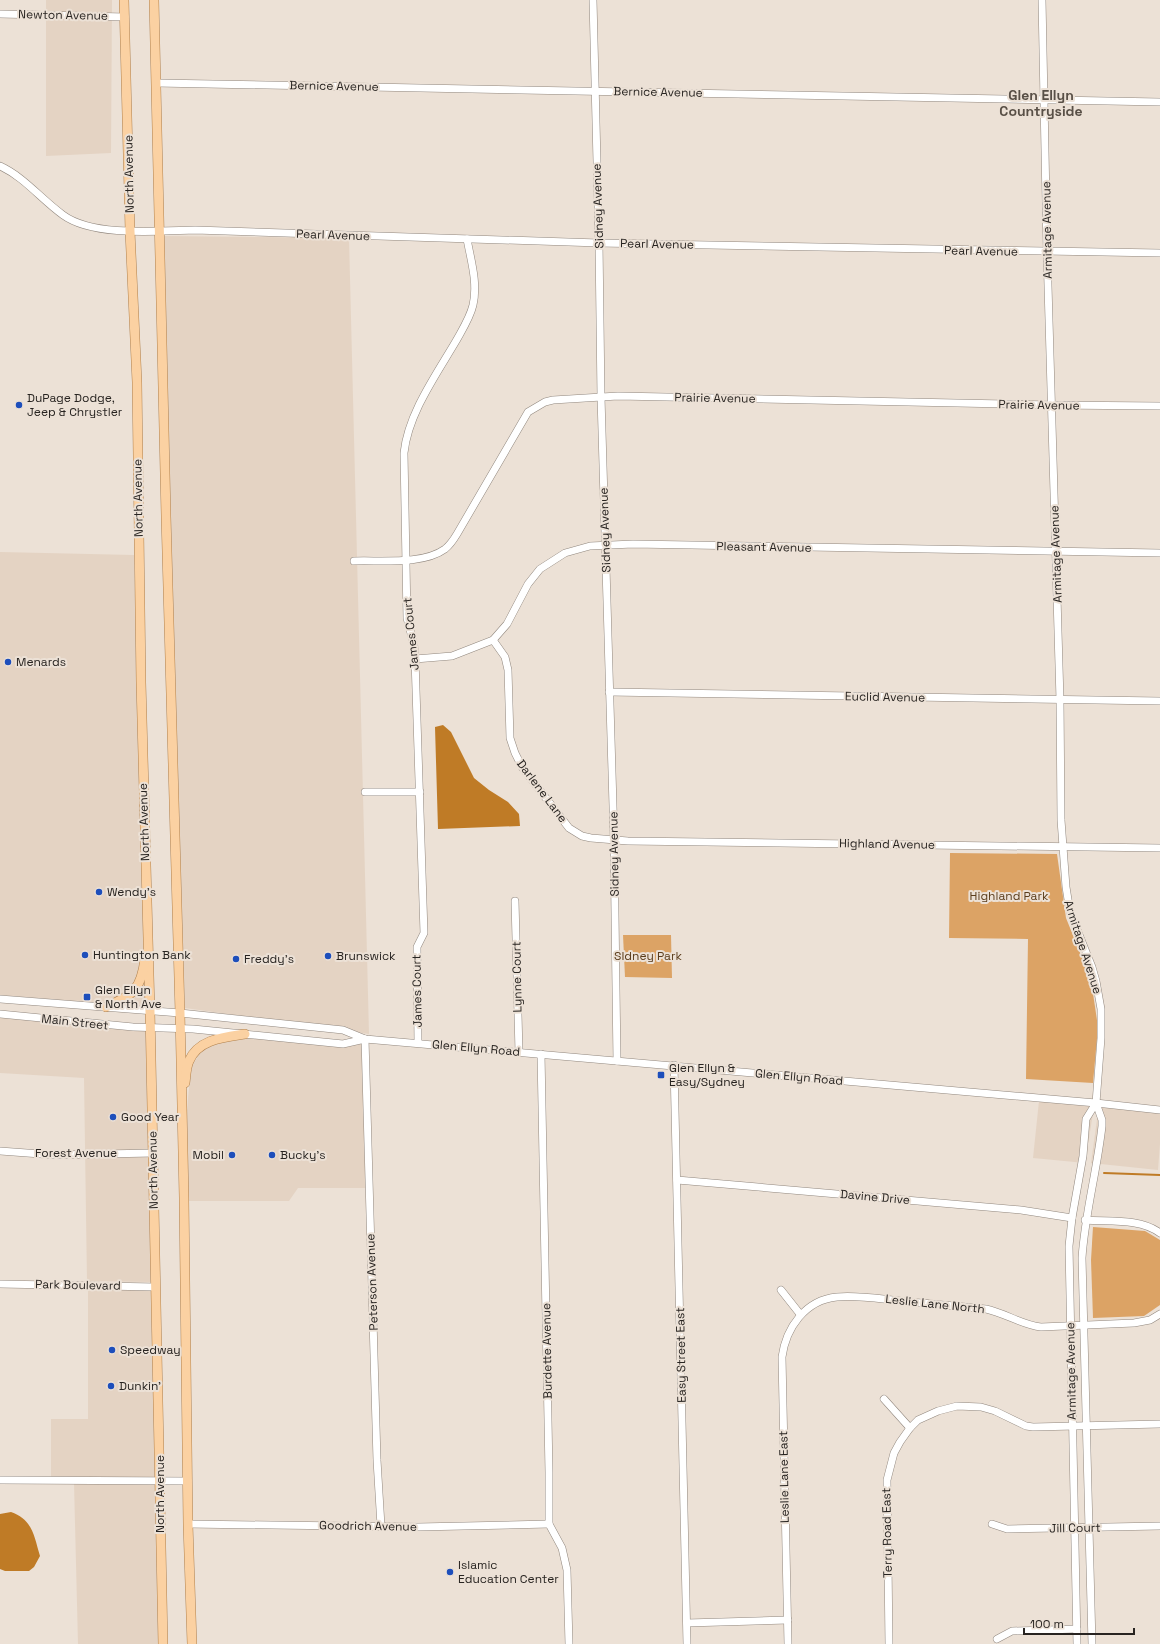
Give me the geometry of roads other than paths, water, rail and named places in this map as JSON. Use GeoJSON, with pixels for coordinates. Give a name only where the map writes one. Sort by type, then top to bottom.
{"type":"FeatureCollection","features":[{"type":"Feature","properties":{"kind":"main road","name":"North Avenue"},"geometry":{"type":"LineString","coordinates":[[124,0],[130,231],[137,382],[140,682],[150,1011],[163,1644]]}},
{"type":"Feature","properties":{"kind":"main road"},"geometry":{"type":"LineString","coordinates":[[154,0],[180,1013],[188,1524],[192,1644]]}},
{"type":"Feature","properties":{"kind":"main road"},"geometry":{"type":"LineString","coordinates":[[106,1007],[127,997],[137,988],[145,961],[147,934]]}},
{"type":"Feature","properties":{"kind":"main road"},"geometry":{"type":"LineString","coordinates":[[182,1134],[188,1062],[197,1049],[212,1040],[245,1034]]}},
{"type":"Feature","properties":{"kind":"street","name":"Sidney Avenue"},"geometry":{"type":"LineString","coordinates":[[593,0],[599,243],[600,397],[606,546],[614,840],[617,1060]]}},
{"type":"Feature","properties":{"kind":"street","name":"Armitage Avenue"},"geometry":{"type":"LineString","coordinates":[[1042,0],[1047,251],[1060,700],[1061,820],[1066,886],[1070,912],[1092,967],[1101,1009],[1101,1038],[1096,1103],[1102,1120],[1102,1126],[1098,1161],[1085,1220],[1082,1258],[1092,1644]]}},
{"type":"Feature","properties":{"kind":"street","name":"Newton Avenue"},"geometry":{"type":"LineString","coordinates":[[0,14],[125,17]]}},
{"type":"Feature","properties":{"kind":"street","name":"Bernice Avenue"},"geometry":{"type":"LineString","coordinates":[[156,83],[1160,102]]}},
{"type":"Feature","properties":{"kind":"street","name":"Pearl Avenue"},"geometry":{"type":"LineString","coordinates":[[0,166],[13,172],[64,216],[87,227],[130,231],[195,230],[599,243],[1160,253]]}},
{"type":"Feature","properties":{"kind":"street","name":"James Court"},"geometry":{"type":"LineString","coordinates":[[418,1043],[417,947],[424,932],[415,659],[414,645],[407,618],[404,453],[406,439],[416,411],[464,326],[472,306],[474,280],[467,239]]}},
{"type":"Feature","properties":{"kind":"street","name":"Prairie Avenue"},"geometry":{"type":"LineString","coordinates":[[354,561],[406,560],[424,558],[446,548],[457,534],[528,412],[546,402],[553,400],[655,396],[1160,406]]}},
{"type":"Feature","properties":{"kind":"street","name":"Pleasant Avenue"},"geometry":{"type":"LineString","coordinates":[[415,659],[452,656],[493,640],[507,624],[528,584],[540,569],[560,556],[579,548],[633,544],[1160,553]]}},
{"type":"Feature","properties":{"kind":"street","name":"Darlene Lane"},"geometry":{"type":"LineString","coordinates":[[493,640],[504,657],[508,670],[510,738],[514,753],[522,767],[569,828],[582,836],[614,840]]}},
{"type":"Feature","properties":{"kind":"street","name":"Euclid Avenue"},"geometry":{"type":"LineString","coordinates":[[609,692],[1160,701]]}},
{"type":"Feature","properties":{"kind":"street"},"geometry":{"type":"LineString","coordinates":[[365,792],[420,792]]}},
{"type":"Feature","properties":{"kind":"street","name":"Highland Avenue"},"geometry":{"type":"LineString","coordinates":[[614,840],[1160,848]]}},
{"type":"Feature","properties":{"kind":"street","name":"Lynne Court"},"geometry":{"type":"LineString","coordinates":[[516,901],[519,1052]]}},
{"type":"Feature","properties":{"kind":"street","name":"Main Street"},"geometry":{"type":"LineString","coordinates":[[0,999],[150,1011]]}},
{"type":"Feature","properties":{"kind":"street","name":"Glen Ellyn Road"},"geometry":{"type":"LineString","coordinates":[[150,1011],[344,1030],[365,1038],[1160,1110]]}},
{"type":"Feature","properties":{"kind":"street","name":"Main Street"},"geometry":{"type":"LineString","coordinates":[[0,1014],[80,1023],[150,1028]]}},
{"type":"Feature","properties":{"kind":"street","name":"Glen Ellyn Road"},"geometry":{"type":"LineString","coordinates":[[150,1028],[245,1034],[343,1044],[365,1038]]}},
{"type":"Feature","properties":{"kind":"street","name":"Peterson Avenue"},"geometry":{"type":"LineString","coordinates":[[365,1038],[377,1460],[381,1526]]}},
{"type":"Feature","properties":{"kind":"street","name":"Burdette Avenue"},"geometry":{"type":"LineString","coordinates":[[541,1054],[549,1524],[562,1548],[566,1561],[569,1644]]}},
{"type":"Feature","properties":{"kind":"street","name":"Easy Street East"},"geometry":{"type":"LineString","coordinates":[[674,1066],[687,1644]]}},
{"type":"Feature","properties":{"kind":"street","name":"Armitage Avenue"},"geometry":{"type":"LineString","coordinates":[[1078,1644],[1069,1259],[1072,1218],[1082,1156],[1086,1119],[1096,1103]]}},
{"type":"Feature","properties":{"kind":"street","name":"Forest Avenue"},"geometry":{"type":"LineString","coordinates":[[0,1151],[54,1155],[153,1152]]}},
{"type":"Feature","properties":{"kind":"street","name":"Davine Drive"},"geometry":{"type":"LineString","coordinates":[[677,1180],[1021,1210],[1072,1218]]}},
{"type":"Feature","properties":{"kind":"street"},"geometry":{"type":"LineString","coordinates":[[1085,1220],[1139,1224],[1149,1226],[1160,1233]]}},
{"type":"Feature","properties":{"kind":"street","name":"Park Boulevard"},"geometry":{"type":"LineString","coordinates":[[0,1284],[155,1287]]}},
{"type":"Feature","properties":{"kind":"street"},"geometry":{"type":"LineString","coordinates":[[781,1290],[800,1314]]}},
{"type":"Feature","properties":{"kind":"street","name":"Leslie Lane North"},"geometry":{"type":"LineString","coordinates":[[800,1314],[826,1299],[849,1296],[986,1309],[1036,1326],[1083,1326],[1140,1323],[1150,1320],[1160,1314]]}},
{"type":"Feature","properties":{"kind":"street","name":"Leslie Lane East"},"geometry":{"type":"LineString","coordinates":[[788,1644],[782,1357],[784,1340],[800,1314]]}},
{"type":"Feature","properties":{"kind":"street"},"geometry":{"type":"LineString","coordinates":[[884,1399],[910,1428],[918,1420],[938,1411],[957,1406],[970,1406],[995,1411],[1026,1426],[1033,1427],[1160,1424]]}},
{"type":"Feature","properties":{"kind":"street","name":"Terry Road East"},"geometry":{"type":"LineString","coordinates":[[889,1644],[886,1480],[894,1453],[910,1428]]}},
{"type":"Feature","properties":{"kind":"street"},"geometry":{"type":"LineString","coordinates":[[0,1480],[188,1481]]}},
{"type":"Feature","properties":{"kind":"street","name":"Goodrich Avenue"},"geometry":{"type":"LineString","coordinates":[[188,1524],[381,1526],[549,1524]]}},
{"type":"Feature","properties":{"kind":"street","name":"Jill Court"},"geometry":{"type":"LineString","coordinates":[[992,1524],[1007,1529],[1160,1526]]}},
{"type":"Feature","properties":{"kind":"street"},"geometry":{"type":"LineString","coordinates":[[687,1623],[788,1620]]}},
{"type":"Feature","properties":{"kind":"street"},"geometry":{"type":"LineString","coordinates":[[997,1639],[1012,1631],[1077,1629]]}},
{"type":"Feature","properties":{"kind":"waterway"},"geometry":{"type":"LineString","coordinates":[[1104,1173],[1160,1175]]}},
{"type":"Feature","properties":{"kind":"place","name":"DuPage Dodge, Jeep & Chrystler"},"geometry":{"type":"Point","coordinates":[19,405]}},
{"type":"Feature","properties":{"kind":"place","name":"Menards"},"geometry":{"type":"Point","coordinates":[8,662]}},
{"type":"Feature","properties":{"kind":"place","name":"Wendy's"},"geometry":{"type":"Point","coordinates":[99,892]}},
{"type":"Feature","properties":{"kind":"place","name":"Huntington Bank"},"geometry":{"type":"Point","coordinates":[85,955]}},
{"type":"Feature","properties":{"kind":"place","name":"Brunswick"},"geometry":{"type":"Point","coordinates":[328,956]}},
{"type":"Feature","properties":{"kind":"place","name":"Freddy's"},"geometry":{"type":"Point","coordinates":[236,959]}},
{"type":"Feature","properties":{"kind":"place","name":"Glen Ellyn & North Ave"},"geometry":{"type":"Point","coordinates":[87,997]}},
{"type":"Feature","properties":{"kind":"place","name":"Glen Ellyn & Easy/Sydney"},"geometry":{"type":"Point","coordinates":[661,1075]}},
{"type":"Feature","properties":{"kind":"place","name":"Good Year"},"geometry":{"type":"Point","coordinates":[113,1117]}},
{"type":"Feature","properties":{"kind":"place","name":"Mobil"},"geometry":{"type":"Point","coordinates":[232,1155]}},
{"type":"Feature","properties":{"kind":"place","name":"Bucky's"},"geometry":{"type":"Point","coordinates":[272,1155]}},
{"type":"Feature","properties":{"kind":"place","name":"Speedway"},"geometry":{"type":"Point","coordinates":[112,1350]}},
{"type":"Feature","properties":{"kind":"place","name":"Dunkin'"},"geometry":{"type":"Point","coordinates":[111,1386]}},
{"type":"Feature","properties":{"kind":"place","name":"Islamic Education Center"},"geometry":{"type":"Point","coordinates":[450,1572]}},
{"type":"Feature","properties":{"kind":"district","name":"Glen Ellyn Countryside"},"geometry":{"type":"Point","coordinates":[1041,104]}},
{"type":"Feature","properties":{"kind":"park label","name":"Highland Park"},"geometry":{"type":"Point","coordinates":[1009,896]}},
{"type":"Feature","properties":{"kind":"park label","name":"SIdney Park"},"geometry":{"type":"Point","coordinates":[648,956]}}]}
